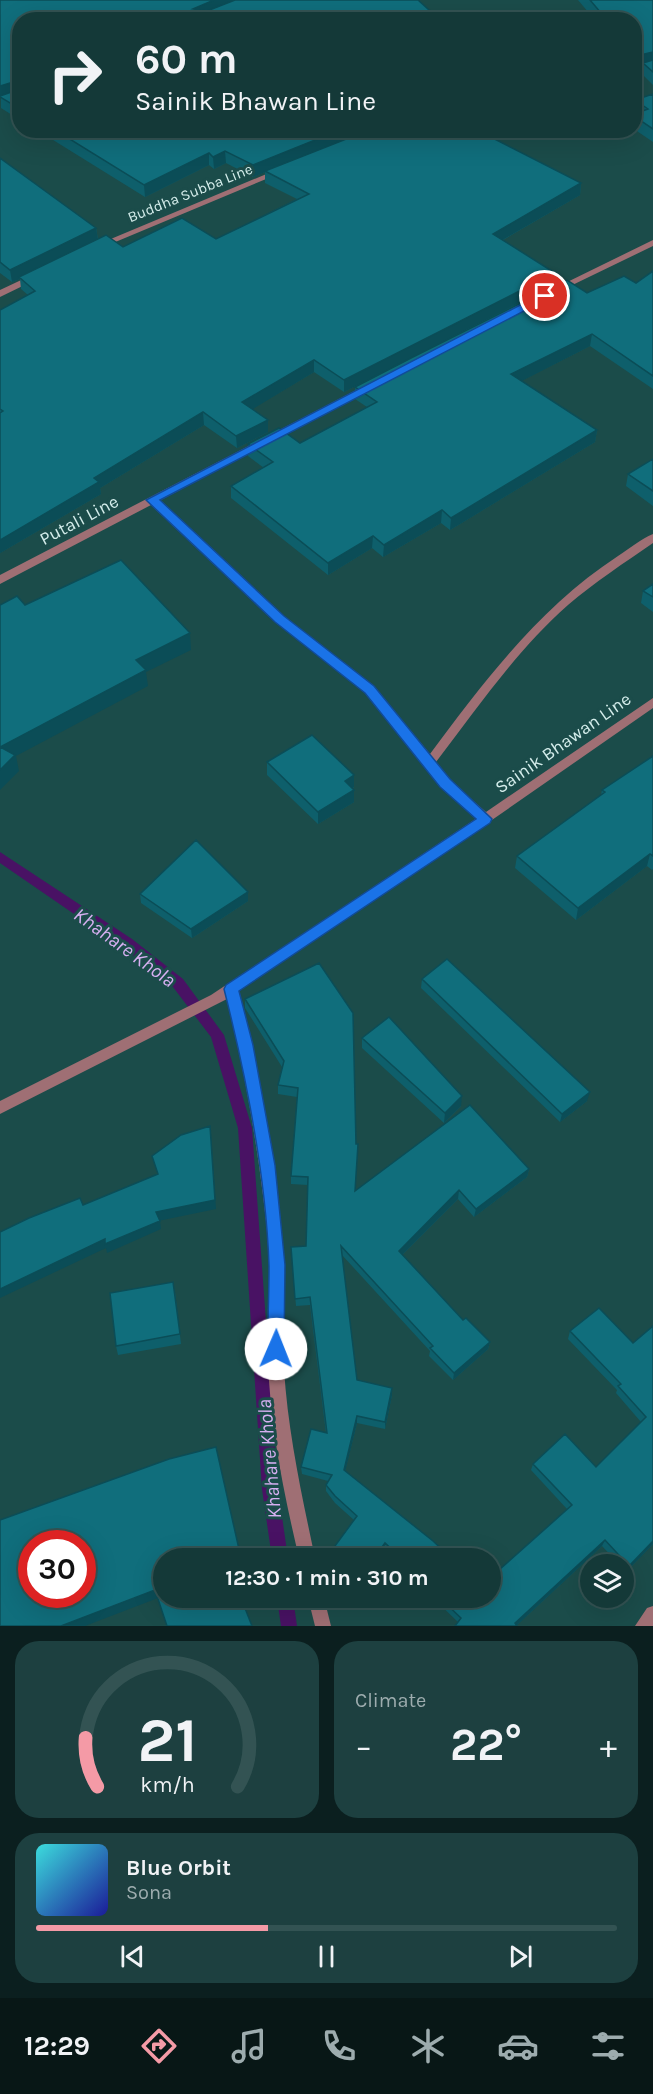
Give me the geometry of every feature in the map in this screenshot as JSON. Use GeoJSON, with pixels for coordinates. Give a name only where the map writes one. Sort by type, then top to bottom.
{"type":"FeatureCollection","features":[{"type":"Feature","properties":{"kind":"street","name":"Buddha Subba Line"},"geometry":{"type":"LineString","coordinates":[[92,249],[285,169]]}},
{"type":"Feature","properties":{"kind":"street"},"geometry":{"type":"LineString","coordinates":[[552,292],[653,243]]}},
{"type":"Feature","properties":{"kind":"street"},"geometry":{"type":"LineString","coordinates":[[0,294],[41,274]]}},
{"type":"Feature","properties":{"kind":"street","name":"Putali Line"},"geometry":{"type":"LineString","coordinates":[[0,580],[378,382]]}},
{"type":"Feature","properties":{"kind":"street"},"geometry":{"type":"LineString","coordinates":[[152,500],[279,619],[370,690],[445,783],[485,819]]}},
{"type":"Feature","properties":{"kind":"street"},"geometry":{"type":"LineString","coordinates":[[430,762],[528,639],[584,586],[653,538]]}},
{"type":"Feature","properties":{"kind":"street","name":"Sainik Bhawan Line"},"geometry":{"type":"LineString","coordinates":[[0,1108],[216,999],[485,819],[653,702]]}},
{"type":"Feature","properties":{"kind":"street"},"geometry":{"type":"LineString","coordinates":[[231,989],[248,1056],[267,1165],[277,1265],[276,1370],[291,1487],[306,1548]]}},
{"type":"Feature","properties":{"kind":"street"},"geometry":{"type":"LineString","coordinates":[[318,1608],[323,1626]]}},
{"type":"Feature","properties":{"kind":"street"},"geometry":{"type":"LineString","coordinates":[[643,1626],[653,1614]]}},
{"type":"Feature","properties":{"kind":"building"},"geometry":{"type":"Polygon","coordinates":[[[0,0],[214,0],[193,9],[207,11],[235,0],[418,0],[431,12],[12,12],[12,82],[0,86],[0,0]]]}},
{"type":"Feature","properties":{"kind":"building"},"geometry":{"type":"Polygon","coordinates":[[[590,0],[653,0],[653,52],[642,55],[642,12],[600,12],[590,0]]]}},
{"type":"Feature","properties":{"kind":"building"},"geometry":{"type":"Polygon","coordinates":[[[653,60],[653,72],[643,63],[653,60]]]}},
{"type":"Feature","properties":{"kind":"building"},"geometry":{"type":"Polygon","coordinates":[[[12,92],[12,104],[0,97],[12,92]]]}},
{"type":"Feature","properties":{"kind":"building"},"geometry":{"type":"Polygon","coordinates":[[[653,94],[653,129],[642,121],[642,111],[648,109],[642,105],[642,98],[653,94]]]}},
{"type":"Feature","properties":{"kind":"building"},"geometry":{"type":"Polygon","coordinates":[[[68,138],[320,138],[253,165],[225,151],[213,157],[209,153],[144,185],[68,138]]]}},
{"type":"Feature","properties":{"kind":"building"},"geometry":{"type":"Polygon","coordinates":[[[349,138],[493,138],[581,183],[493,234],[555,273],[344,380],[314,360],[242,402],[268,420],[236,436],[203,412],[94,478],[99,482],[0,540],[0,413],[3,411],[0,409],[0,310],[35,291],[19,277],[106,235],[123,247],[182,218],[216,239],[309,194],[265,171],[349,138]]]}},
{"type":"Feature","properties":{"kind":"building"},"geometry":{"type":"Polygon","coordinates":[[[0,158],[96,228],[10,270],[0,262],[0,158]]]}},
{"type":"Feature","properties":{"kind":"building"},"geometry":{"type":"Polygon","coordinates":[[[653,271],[653,376],[592,334],[511,374],[597,430],[451,518],[442,510],[384,545],[373,536],[328,563],[231,486],[273,462],[248,444],[279,428],[300,443],[377,402],[355,387],[411,358],[567,280],[587,293],[624,276],[636,283],[653,271]]]}},
{"type":"Feature","properties":{"kind":"building"},"geometry":{"type":"Polygon","coordinates":[[[653,459],[653,491],[628,474],[653,459]]]}},
{"type":"Feature","properties":{"kind":"building"},"geometry":{"type":"Polygon","coordinates":[[[121,560],[190,633],[136,660],[146,670],[0,747],[0,605],[17,596],[25,605],[121,560]]]}},
{"type":"Feature","properties":{"kind":"building"},"geometry":{"type":"Polygon","coordinates":[[[653,584],[653,597],[643,591],[653,584]]]}},
{"type":"Feature","properties":{"kind":"building"},"geometry":{"type":"Polygon","coordinates":[[[312,735],[354,775],[345,781],[354,790],[318,812],[267,762],[312,735]]]}},
{"type":"Feature","properties":{"kind":"building"},"geometry":{"type":"Polygon","coordinates":[[[0,747],[15,755],[0,770],[0,747]]]}},
{"type":"Feature","properties":{"kind":"building"},"geometry":{"type":"Polygon","coordinates":[[[653,756],[653,856],[650,854],[578,908],[517,856],[605,792],[602,790],[653,756]]]}},
{"type":"Feature","properties":{"kind":"building"},"geometry":{"type":"Polygon","coordinates":[[[196,840],[248,892],[191,929],[140,894],[196,840]]]}},
{"type":"Feature","properties":{"kind":"building"},"geometry":{"type":"Polygon","coordinates":[[[447,959],[590,1092],[562,1114],[422,979],[447,959]]]}},
{"type":"Feature","properties":{"kind":"building"},"geometry":{"type":"Polygon","coordinates":[[[319,963],[353,1013],[356,1144],[358,1144],[355,1191],[470,1105],[529,1169],[476,1209],[459,1190],[399,1251],[463,1320],[466,1318],[490,1342],[454,1373],[430,1348],[433,1346],[341,1246],[357,1380],[392,1388],[385,1422],[357,1416],[344,1470],[440,1548],[390,1548],[385,1543],[381,1548],[333,1548],[357,1516],[326,1485],[332,1475],[301,1467],[311,1429],[327,1433],[310,1297],[295,1299],[291,1247],[306,1246],[308,1177],[291,1176],[298,1088],[278,1085],[284,1061],[245,999],[319,963]]]}},
{"type":"Feature","properties":{"kind":"building"},"geometry":{"type":"Polygon","coordinates":[[[389,1017],[462,1096],[445,1113],[362,1038],[389,1017]]]}},
{"type":"Feature","properties":{"kind":"building"},"geometry":{"type":"Polygon","coordinates":[[[210,1126],[215,1200],[156,1212],[160,1221],[105,1244],[105,1239],[0,1289],[0,1232],[80,1198],[83,1205],[158,1174],[152,1156],[181,1135],[210,1126]]]}},
{"type":"Feature","properties":{"kind":"building"},"geometry":{"type":"Polygon","coordinates":[[[173,1282],[180,1334],[116,1346],[110,1293],[173,1282]]]}},
{"type":"Feature","properties":{"kind":"building"},"geometry":{"type":"Polygon","coordinates":[[[599,1308],[633,1343],[653,1326],[653,1541],[634,1561],[634,1554],[618,1554],[605,1540],[590,1554],[580,1554],[580,1563],[515,1623],[517,1626],[455,1626],[461,1618],[450,1608],[501,1608],[501,1568],[572,1505],[533,1464],[565,1434],[596,1467],[646,1417],[618,1386],[621,1384],[570,1331],[599,1308]]]}},
{"type":"Feature","properties":{"kind":"building"},"geometry":{"type":"Polygon","coordinates":[[[216,1447],[239,1548],[153,1548],[153,1591],[61,1626],[0,1626],[0,1520],[169,1459],[216,1447]]]}},
{"type":"Feature","properties":{"kind":"building"},"geometry":{"type":"Polygon","coordinates":[[[161,1608],[245,1608],[252,1626],[167,1626],[161,1608]]]}},
{"type":"Feature","properties":{"kind":"waterway","name":"Khahare Khola"},"geometry":{"type":"LineString","coordinates":[[0,857],[127,943],[178,983],[217,1035],[245,1128],[270,1489],[279,1548]]}},
{"type":"Feature","properties":{"kind":"waterway","name":"Khahare Khola"},"geometry":{"type":"LineString","coordinates":[[286,1608],[289,1626]]}},
{"type":"Feature","properties":{"kind":"route"},"geometry":{"type":"LineString","coordinates":[[276,1349],[277,1265],[267,1165],[246,1045],[231,989],[485,819],[445,783],[370,690],[279,619],[152,500],[211,467],[545,296]]}}]}
